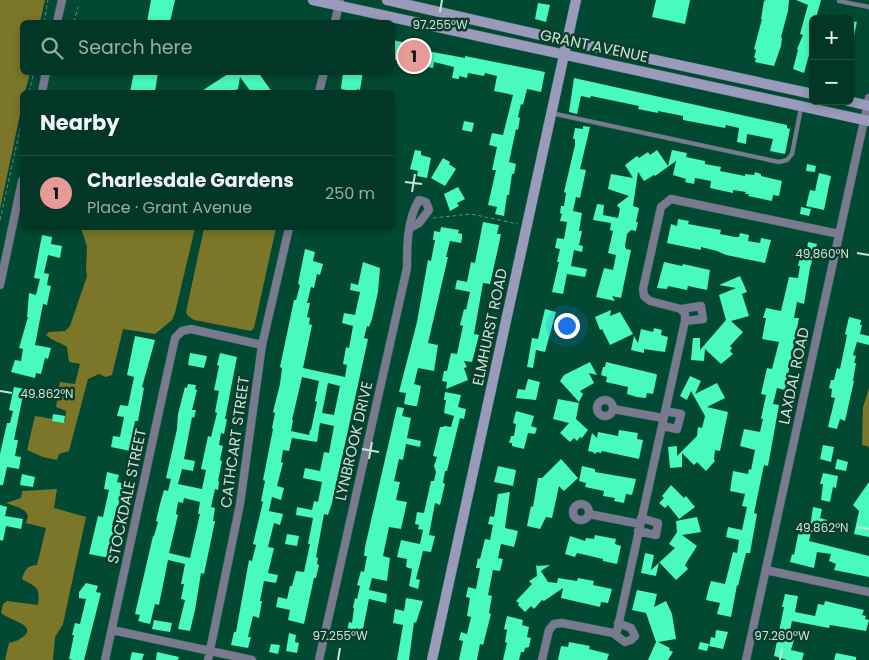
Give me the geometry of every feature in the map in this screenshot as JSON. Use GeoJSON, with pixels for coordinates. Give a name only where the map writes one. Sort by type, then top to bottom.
{"type":"FeatureCollection","features":[{"type":"Feature","properties":{"kind":"main road","name":"GRANT AVENUE"},"geometry":{"type":"LineString","coordinates":[[313,0],[340,3],[564,56],[867,120]]}},
{"type":"Feature","properties":{"kind":"main road","name":"GRANT AVENUE"},"geometry":{"type":"LineString","coordinates":[[387,0],[809,93]]}},
{"type":"Feature","properties":{"kind":"main road","name":"ELMHURST ROAD"},"geometry":{"type":"LineString","coordinates":[[432,660],[576,0]]}},
{"type":"Feature","properties":{"kind":"main road"},"geometry":{"type":"LineString","coordinates":[[726,90],[731,76]]}},
{"type":"Feature","properties":{"kind":"main road"},"geometry":{"type":"LineString","coordinates":[[854,102],[868,103]]}},
{"type":"Feature","properties":{"kind":"street"},"geometry":{"type":"LineString","coordinates":[[57,20],[62,0]]}},
{"type":"Feature","properties":{"kind":"street"},"geometry":{"type":"LineString","coordinates":[[336,20],[340,3]]}},
{"type":"Feature","properties":{"kind":"street"},"geometry":{"type":"LineString","coordinates":[[42,90],[45,75]]}},
{"type":"Feature","properties":{"kind":"street"},"geometry":{"type":"LineString","coordinates":[[320,90],[323,75]]}},
{"type":"Feature","properties":{"kind":"street","name":"LAXDAL ROAD"},"geometry":{"type":"LineString","coordinates":[[746,660],[839,234],[867,120],[868,103]]}},
{"type":"Feature","properties":{"kind":"street"},"geometry":{"type":"LineString","coordinates":[[0,285],[20,190]]}},
{"type":"Feature","properties":{"kind":"street"},"geometry":{"type":"LineString","coordinates":[[685,321],[703,319],[701,306],[682,309],[650,301],[644,296],[642,289],[661,206],[670,199],[839,234]]}},
{"type":"Feature","properties":{"kind":"street","name":"LYNBROOK DRIVE"},"geometry":{"type":"LineString","coordinates":[[319,660],[406,268],[407,238],[414,208],[419,200],[426,202],[429,210],[423,218]]}},
{"type":"Feature","properties":{"kind":"street"},"geometry":{"type":"LineString","coordinates":[[410,228],[419,223],[423,218]]}},
{"type":"Feature","properties":{"kind":"street","name":"CATHCART STREET"},"geometry":{"type":"LineString","coordinates":[[208,660],[240,504],[262,345],[289,230]]}},
{"type":"Feature","properties":{"kind":"street"},"geometry":{"type":"LineString","coordinates":[[613,633],[617,630],[685,321],[685,314],[682,309]]}},
{"type":"Feature","properties":{"kind":"street","name":"STOCKDALE STREET"},"geometry":{"type":"LineString","coordinates":[[105,660],[175,338],[182,331],[191,329],[262,345]]}},
{"type":"Feature","properties":{"kind":"street"},"geometry":{"type":"LineString","coordinates":[[613,409],[663,418]]}},
{"type":"Feature","properties":{"kind":"street"},"geometry":{"type":"LineString","coordinates":[[589,514],[640,525]]}},
{"type":"Feature","properties":{"kind":"street"},"geometry":{"type":"LineString","coordinates":[[766,570],[869,592]]}},
{"type":"Feature","properties":{"kind":"street"},"geometry":{"type":"LineString","coordinates":[[542,660],[549,630],[554,624],[562,623],[613,633],[625,642],[632,640],[635,636],[631,628],[618,623]]}},
{"type":"Feature","properties":{"kind":"street"},"geometry":{"type":"LineString","coordinates":[[112,630],[252,660]]}},
{"type":"Feature","properties":{"kind":"lane"},"geometry":{"type":"LineString","coordinates":[[839,2],[869,7]]}},
{"type":"Feature","properties":{"kind":"lane"},"geometry":{"type":"LineString","coordinates":[[552,113],[779,162],[787,160],[792,154],[802,106]]}},
{"type":"Feature","properties":{"kind":"path"},"geometry":{"type":"LineString","coordinates":[[44,20],[48,0]]}},
{"type":"Feature","properties":{"kind":"path"},"geometry":{"type":"LineString","coordinates":[[75,20],[78,7]]}},
{"type":"Feature","properties":{"kind":"path"},"geometry":{"type":"LineString","coordinates":[[30,90],[33,75]]}},
{"type":"Feature","properties":{"kind":"path"},"geometry":{"type":"LineString","coordinates":[[0,220],[20,129]]}},
{"type":"Feature","properties":{"kind":"path"},"geometry":{"type":"LineString","coordinates":[[423,218],[471,214],[527,226]]}},
{"type":"Feature","properties":{"kind":"shaded area"},"geometry":{"type":"Polygon","coordinates":[[[0,0],[45,0],[40,20],[20,20],[20,75],[29,75],[26,90],[20,90],[20,114],[0,209],[0,0]]]}},
{"type":"Feature","properties":{"kind":"shaded area"},"geometry":{"type":"Polygon","coordinates":[[[82,230],[195,230],[172,320],[155,334],[123,329],[112,375],[106,377],[99,374],[88,379],[69,451],[59,454],[57,460],[43,457],[27,450],[35,416],[65,421],[66,411],[56,407],[60,382],[75,384],[80,364],[69,362],[67,347],[46,335],[49,332],[65,331],[70,326],[87,276],[87,246],[82,230]]]}},
{"type":"Feature","properties":{"kind":"shaded area"},"geometry":{"type":"Polygon","coordinates":[[[204,230],[276,230],[254,328],[251,331],[194,320],[186,312],[204,230]]]}},
{"type":"Feature","properties":{"kind":"shaded area"},"geometry":{"type":"Polygon","coordinates":[[[869,388],[869,447],[862,445],[863,407],[869,388]]]}},
{"type":"Feature","properties":{"kind":"shaded area"},"geometry":{"type":"Polygon","coordinates":[[[57,489],[54,508],[86,517],[63,624],[55,637],[53,660],[5,660],[9,643],[22,638],[27,629],[25,626],[1,613],[3,604],[7,601],[38,605],[39,595],[37,589],[22,579],[26,569],[37,565],[46,528],[26,523],[28,516],[25,511],[6,503],[21,498],[22,491],[57,489]]]}},
{"type":"Feature","properties":{"kind":"building"},"geometry":{"type":"Polygon","coordinates":[[[151,0],[175,0],[170,20],[147,20],[151,0]]]}},
{"type":"Feature","properties":{"kind":"building"},"geometry":{"type":"Polygon","coordinates":[[[656,0],[690,0],[685,24],[652,17],[656,0]]]}},
{"type":"Feature","properties":{"kind":"building"},"geometry":{"type":"Polygon","coordinates":[[[789,0],[781,37],[781,46],[774,66],[755,62],[756,58],[754,58],[756,50],[754,49],[762,19],[764,1],[789,0]]]}},
{"type":"Feature","properties":{"kind":"building"},"geometry":{"type":"Polygon","coordinates":[[[796,0],[821,0],[817,15],[809,15],[809,55],[804,73],[793,69],[797,49],[803,35],[800,34],[808,5],[796,0]]]}},
{"type":"Feature","properties":{"kind":"building"},"geometry":{"type":"Polygon","coordinates":[[[538,3],[550,5],[546,22],[535,19],[538,3]]]}},
{"type":"Feature","properties":{"kind":"building"},"geometry":{"type":"Polygon","coordinates":[[[854,22],[857,22],[854,36],[854,22]]]}},
{"type":"Feature","properties":{"kind":"building"},"geometry":{"type":"Polygon","coordinates":[[[395,41],[417,45],[427,49],[427,51],[465,58],[465,56],[545,72],[541,92],[527,89],[523,105],[521,104],[518,130],[516,129],[509,162],[516,164],[514,174],[512,174],[509,195],[507,195],[504,216],[495,214],[497,207],[488,205],[496,170],[492,170],[497,147],[489,145],[492,133],[503,135],[513,95],[494,91],[497,76],[485,73],[484,76],[468,73],[467,78],[459,76],[459,79],[452,78],[454,67],[434,62],[433,68],[397,62],[395,60],[395,41]]]}},
{"type":"Feature","properties":{"kind":"building"},"geometry":{"type":"Polygon","coordinates":[[[133,75],[158,75],[155,90],[130,90],[133,75]]]}},
{"type":"Feature","properties":{"kind":"building"},"geometry":{"type":"Polygon","coordinates":[[[226,75],[260,75],[271,90],[250,90],[240,77],[238,89],[236,90],[203,90],[226,75]]]}},
{"type":"Feature","properties":{"kind":"building"},"geometry":{"type":"Polygon","coordinates":[[[343,75],[362,75],[360,90],[341,89],[343,75]]]}},
{"type":"Feature","properties":{"kind":"building"},"geometry":{"type":"Polygon","coordinates":[[[574,78],[787,125],[787,128],[790,129],[785,154],[770,151],[773,139],[747,134],[746,144],[737,142],[739,128],[726,125],[725,128],[683,120],[683,116],[638,109],[639,106],[591,96],[590,98],[581,96],[577,114],[569,112],[574,78]]]}},
{"type":"Feature","properties":{"kind":"building"},"geometry":{"type":"Polygon","coordinates":[[[464,121],[474,123],[472,132],[462,130],[464,121]]]}},
{"type":"Feature","properties":{"kind":"building"},"geometry":{"type":"Polygon","coordinates":[[[583,126],[590,127],[580,169],[586,170],[580,198],[576,197],[573,211],[582,213],[579,231],[582,231],[579,245],[583,246],[582,252],[574,250],[571,266],[587,269],[585,277],[567,274],[563,294],[552,292],[560,249],[555,248],[557,238],[564,239],[567,222],[560,221],[562,214],[560,213],[561,206],[564,206],[566,193],[564,192],[575,145],[575,139],[573,139],[575,128],[583,129],[583,126]]]}},
{"type":"Feature","properties":{"kind":"building"},"geometry":{"type":"Polygon","coordinates":[[[415,150],[421,151],[421,155],[431,158],[427,178],[417,176],[418,171],[410,169],[415,150]]]}},
{"type":"Feature","properties":{"kind":"building"},"geometry":{"type":"Polygon","coordinates":[[[657,150],[668,166],[672,150],[687,153],[686,157],[705,161],[705,164],[721,167],[720,171],[745,176],[745,174],[754,175],[755,172],[761,174],[761,176],[782,181],[779,196],[773,195],[772,201],[748,196],[749,194],[745,194],[746,192],[733,190],[733,193],[710,188],[711,181],[695,178],[694,184],[685,182],[686,179],[673,175],[676,161],[655,176],[644,181],[638,172],[633,206],[639,208],[636,222],[638,222],[636,231],[631,230],[627,234],[625,246],[626,249],[631,250],[621,298],[612,296],[615,301],[596,297],[604,268],[613,270],[616,255],[608,253],[613,231],[610,230],[611,223],[593,220],[597,204],[604,205],[603,215],[618,218],[620,209],[617,205],[629,196],[608,189],[611,174],[633,178],[625,165],[637,156],[639,158],[648,152],[650,155],[657,150]]]}},
{"type":"Feature","properties":{"kind":"building"},"geometry":{"type":"Polygon","coordinates":[[[443,158],[456,169],[445,186],[431,178],[443,158]]]}},
{"type":"Feature","properties":{"kind":"building"},"geometry":{"type":"Polygon","coordinates":[[[807,164],[816,166],[815,172],[806,171],[807,164]]]}},
{"type":"Feature","properties":{"kind":"building"},"geometry":{"type":"Polygon","coordinates":[[[819,173],[831,176],[824,210],[806,206],[810,190],[815,191],[819,173]]]}},
{"type":"Feature","properties":{"kind":"building"},"geometry":{"type":"Polygon","coordinates":[[[458,187],[465,199],[457,203],[459,206],[450,211],[444,194],[458,187]]]}},
{"type":"Feature","properties":{"kind":"building"},"geometry":{"type":"Polygon","coordinates":[[[801,207],[811,209],[809,216],[800,214],[801,207]]]}},
{"type":"Feature","properties":{"kind":"building"},"geometry":{"type":"Polygon","coordinates":[[[678,219],[689,221],[688,224],[721,230],[720,234],[735,237],[739,237],[740,233],[749,235],[748,241],[760,243],[761,238],[771,240],[765,263],[726,255],[701,247],[701,250],[667,243],[671,224],[677,226],[678,219]]]}},
{"type":"Feature","properties":{"kind":"building"},"geometry":{"type":"Polygon","coordinates":[[[483,222],[499,225],[497,234],[501,234],[490,284],[483,283],[474,334],[479,335],[472,362],[464,361],[467,367],[464,368],[468,380],[446,389],[447,382],[442,381],[444,371],[447,371],[451,353],[457,354],[463,326],[460,325],[470,292],[455,289],[457,280],[467,282],[471,262],[475,263],[483,222]]]}},
{"type":"Feature","properties":{"kind":"building"},"geometry":{"type":"Polygon","coordinates":[[[441,227],[459,230],[458,233],[462,234],[462,238],[461,243],[450,241],[428,343],[438,345],[434,371],[418,368],[414,384],[421,386],[417,406],[414,406],[404,404],[406,393],[399,392],[417,322],[428,260],[431,261],[435,240],[433,240],[434,231],[440,232],[441,227]]]}},
{"type":"Feature","properties":{"kind":"building"},"geometry":{"type":"Polygon","coordinates":[[[42,235],[52,237],[51,244],[62,246],[60,258],[48,255],[44,273],[49,274],[47,285],[51,286],[47,305],[43,304],[35,345],[51,348],[48,359],[45,358],[41,374],[36,373],[35,378],[11,372],[15,360],[21,361],[23,349],[19,348],[28,317],[29,293],[36,295],[40,279],[34,278],[42,235]]]}},
{"type":"Feature","properties":{"kind":"building"},"geometry":{"type":"Polygon","coordinates":[[[808,242],[817,244],[810,268],[804,304],[797,302],[794,318],[799,318],[785,390],[777,388],[773,404],[779,405],[768,466],[764,465],[754,513],[757,514],[750,553],[746,553],[731,617],[717,614],[720,603],[706,600],[708,591],[711,581],[725,584],[733,552],[737,553],[739,540],[726,537],[728,527],[742,530],[747,507],[742,506],[745,494],[730,491],[733,471],[748,474],[749,469],[751,470],[755,450],[740,446],[744,429],[760,432],[766,395],[761,394],[767,368],[772,369],[779,342],[762,339],[766,318],[763,318],[766,308],[781,311],[789,277],[798,278],[800,266],[798,266],[802,248],[807,249],[808,242]]]}},
{"type":"Feature","properties":{"kind":"building"},"geometry":{"type":"Polygon","coordinates":[[[305,249],[315,252],[313,261],[323,264],[320,275],[317,274],[314,288],[311,287],[307,303],[310,303],[307,317],[310,318],[309,324],[312,325],[303,368],[345,377],[347,365],[343,364],[346,347],[349,348],[353,326],[342,323],[344,313],[355,315],[360,292],[350,290],[351,283],[358,285],[363,262],[380,268],[378,292],[372,319],[369,327],[367,326],[364,338],[368,339],[332,503],[328,515],[324,514],[316,557],[318,558],[317,564],[319,565],[316,578],[314,578],[304,624],[288,620],[290,610],[276,607],[278,597],[287,599],[296,571],[304,572],[313,518],[296,515],[297,507],[312,510],[314,501],[318,502],[322,482],[303,478],[305,468],[320,471],[324,452],[329,453],[334,426],[320,423],[317,442],[292,438],[289,451],[283,450],[281,462],[283,463],[277,486],[284,488],[281,500],[272,497],[269,511],[283,514],[280,525],[274,523],[268,547],[274,548],[268,573],[278,575],[276,583],[264,581],[259,618],[253,616],[248,637],[251,637],[248,648],[231,645],[234,632],[236,632],[249,560],[252,561],[256,545],[253,544],[263,502],[261,501],[265,481],[263,480],[273,429],[275,413],[273,412],[280,384],[282,368],[280,367],[294,300],[296,300],[300,285],[298,284],[305,249]],[[302,377],[291,431],[309,435],[317,402],[315,401],[319,381],[302,377]],[[328,383],[322,413],[334,415],[340,386],[328,383]]]}},
{"type":"Feature","properties":{"kind":"building"},"geometry":{"type":"Polygon","coordinates":[[[664,262],[710,270],[707,290],[688,286],[687,290],[668,286],[667,289],[657,288],[664,262]]]}},
{"type":"Feature","properties":{"kind":"building"},"geometry":{"type":"Polygon","coordinates":[[[740,276],[747,292],[742,294],[749,316],[731,321],[743,332],[730,346],[732,348],[730,351],[733,354],[721,364],[705,349],[704,361],[691,360],[693,338],[700,338],[700,350],[726,320],[719,295],[736,288],[719,285],[740,276]]]}},
{"type":"Feature","properties":{"kind":"building"},"geometry":{"type":"Polygon","coordinates":[[[545,309],[556,312],[545,352],[536,350],[533,368],[527,367],[532,338],[538,339],[545,309]]]}},
{"type":"Feature","properties":{"kind":"building"},"geometry":{"type":"Polygon","coordinates":[[[611,310],[610,316],[620,312],[633,334],[610,345],[602,329],[600,330],[595,317],[611,310]]]}},
{"type":"Feature","properties":{"kind":"building"},"geometry":{"type":"Polygon","coordinates":[[[849,317],[861,320],[860,334],[869,336],[869,345],[857,342],[853,355],[856,356],[854,381],[845,421],[840,419],[837,429],[828,427],[835,398],[831,397],[832,389],[829,388],[831,380],[834,380],[837,368],[840,369],[849,317]]]}},
{"type":"Feature","properties":{"kind":"building"},"geometry":{"type":"Polygon","coordinates":[[[654,328],[662,330],[661,335],[668,337],[665,352],[644,349],[644,353],[631,350],[634,336],[638,343],[641,329],[653,332],[654,328]]]}},
{"type":"Feature","properties":{"kind":"building"},"geometry":{"type":"Polygon","coordinates":[[[135,336],[155,340],[142,387],[144,388],[138,421],[135,421],[130,451],[111,447],[113,436],[120,437],[124,417],[117,416],[120,405],[128,406],[134,377],[127,375],[135,336]]]}},
{"type":"Feature","properties":{"kind":"building"},"geometry":{"type":"Polygon","coordinates":[[[190,353],[207,356],[204,368],[188,365],[190,353]]]}},
{"type":"Feature","properties":{"kind":"building"},"geometry":{"type":"Polygon","coordinates":[[[220,353],[237,357],[225,419],[227,419],[224,434],[221,433],[219,445],[223,446],[220,460],[222,461],[218,490],[215,489],[211,507],[215,508],[213,521],[215,521],[204,574],[201,573],[190,631],[178,629],[185,600],[181,599],[184,584],[181,584],[185,564],[168,560],[159,605],[155,604],[150,624],[138,621],[140,615],[135,614],[158,522],[156,521],[164,490],[168,491],[171,479],[166,478],[185,387],[187,388],[188,384],[196,385],[195,389],[197,390],[192,410],[196,410],[194,418],[192,417],[184,459],[195,461],[193,471],[182,469],[178,484],[202,489],[206,470],[201,469],[208,436],[211,437],[217,413],[215,412],[219,391],[214,390],[219,366],[217,365],[220,353]],[[184,498],[183,503],[178,502],[176,514],[178,515],[169,553],[190,558],[200,514],[198,514],[200,502],[184,498]]]}},
{"type":"Feature","properties":{"kind":"building"},"geometry":{"type":"Polygon","coordinates":[[[590,362],[597,375],[589,373],[594,383],[580,391],[583,394],[579,402],[560,381],[564,375],[590,362]]]}},
{"type":"Feature","properties":{"kind":"building"},"geometry":{"type":"Polygon","coordinates":[[[606,362],[656,374],[653,394],[647,393],[646,398],[637,397],[627,394],[628,387],[606,382],[607,377],[601,375],[606,362]]]}},
{"type":"Feature","properties":{"kind":"building"},"geometry":{"type":"Polygon","coordinates":[[[690,376],[701,381],[695,394],[717,383],[725,398],[707,407],[728,412],[720,451],[715,450],[715,461],[706,471],[697,462],[694,465],[682,453],[682,467],[670,468],[668,447],[677,446],[677,456],[697,436],[698,427],[702,428],[705,416],[691,391],[687,400],[680,396],[690,376]]]}},
{"type":"Feature","properties":{"kind":"building"},"geometry":{"type":"Polygon","coordinates":[[[528,379],[540,382],[536,400],[516,398],[518,389],[525,390],[528,379]]]}},
{"type":"Feature","properties":{"kind":"building"},"geometry":{"type":"Polygon","coordinates":[[[14,387],[30,390],[29,398],[24,396],[22,400],[14,440],[18,440],[15,456],[21,457],[19,469],[7,467],[3,485],[0,485],[0,454],[7,423],[10,423],[13,411],[9,410],[14,387]]]}},
{"type":"Feature","properties":{"kind":"building"},"geometry":{"type":"Polygon","coordinates":[[[445,392],[461,395],[458,407],[466,409],[464,419],[460,418],[447,471],[445,471],[443,483],[445,484],[440,505],[435,503],[429,535],[435,536],[431,552],[423,551],[416,579],[420,580],[418,589],[409,586],[412,569],[406,567],[407,559],[397,557],[401,540],[420,544],[423,530],[418,529],[419,525],[415,524],[417,512],[424,513],[431,481],[434,481],[436,472],[434,466],[437,457],[433,456],[440,427],[451,427],[454,416],[444,413],[445,392]]]}},
{"type":"Feature","properties":{"kind":"building"},"geometry":{"type":"Polygon","coordinates":[[[558,399],[579,403],[576,419],[588,430],[577,441],[574,438],[570,442],[560,433],[569,423],[553,419],[558,399]]]}},
{"type":"Feature","properties":{"kind":"building"},"geometry":{"type":"Polygon","coordinates":[[[397,407],[404,408],[402,416],[411,418],[407,438],[421,441],[420,447],[406,444],[403,460],[399,459],[394,481],[400,482],[396,500],[407,502],[401,529],[389,527],[383,556],[390,558],[387,581],[372,578],[369,590],[387,594],[386,603],[369,599],[361,639],[346,636],[349,622],[352,623],[355,598],[357,599],[360,586],[357,585],[361,571],[364,572],[367,556],[364,556],[365,547],[397,407]]]}},
{"type":"Feature","properties":{"kind":"building"},"geometry":{"type":"Polygon","coordinates":[[[516,411],[534,416],[531,426],[537,428],[535,434],[528,433],[524,449],[512,446],[512,443],[509,443],[511,436],[514,436],[516,424],[513,423],[516,411]]]}},
{"type":"Feature","properties":{"kind":"building"},"geometry":{"type":"Polygon","coordinates":[[[53,414],[65,416],[64,423],[52,421],[53,414]]]}},
{"type":"Feature","properties":{"kind":"building"},"geometry":{"type":"Polygon","coordinates":[[[619,430],[638,433],[637,439],[643,440],[639,459],[602,451],[595,454],[588,451],[592,433],[597,438],[598,432],[618,436],[619,430]]]}},
{"type":"Feature","properties":{"kind":"building"},"geometry":{"type":"Polygon","coordinates":[[[823,445],[834,447],[831,462],[820,459],[823,445]]]}},
{"type":"Feature","properties":{"kind":"building"},"geometry":{"type":"Polygon","coordinates":[[[561,459],[578,478],[564,491],[559,486],[552,518],[546,517],[540,529],[527,526],[531,506],[533,507],[538,478],[542,478],[561,459]]]}},
{"type":"Feature","properties":{"kind":"building"},"geometry":{"type":"Polygon","coordinates":[[[837,459],[848,462],[846,471],[835,469],[837,459]]]}},
{"type":"Feature","properties":{"kind":"building"},"geometry":{"type":"Polygon","coordinates":[[[498,466],[516,470],[513,486],[494,482],[498,466]]]}},
{"type":"Feature","properties":{"kind":"building"},"geometry":{"type":"Polygon","coordinates":[[[582,466],[595,469],[595,472],[636,479],[632,495],[626,494],[624,503],[614,501],[615,498],[603,496],[604,491],[585,487],[586,483],[579,481],[582,466]]]}},
{"type":"Feature","properties":{"kind":"building"},"geometry":{"type":"Polygon","coordinates":[[[107,472],[119,475],[117,482],[125,484],[112,525],[116,526],[109,558],[89,554],[98,516],[103,517],[109,490],[104,489],[107,472]]]}},
{"type":"Feature","properties":{"kind":"building"},"geometry":{"type":"Polygon","coordinates":[[[823,473],[838,476],[836,488],[833,487],[830,502],[821,500],[823,484],[820,484],[823,473]]]}},
{"type":"Feature","properties":{"kind":"building"},"geometry":{"type":"Polygon","coordinates":[[[22,474],[35,477],[33,487],[20,485],[22,474]]]}},
{"type":"Feature","properties":{"kind":"building"},"geometry":{"type":"Polygon","coordinates":[[[869,482],[869,537],[854,534],[859,511],[853,505],[869,482]]]}},
{"type":"Feature","properties":{"kind":"building"},"geometry":{"type":"Polygon","coordinates":[[[671,485],[684,498],[686,496],[695,507],[679,519],[668,505],[665,508],[659,503],[671,485]]]}},
{"type":"Feature","properties":{"kind":"building"},"geometry":{"type":"Polygon","coordinates":[[[510,492],[505,528],[518,531],[514,547],[501,544],[498,558],[503,559],[500,571],[493,570],[488,595],[492,596],[489,613],[491,614],[483,645],[480,644],[477,660],[459,660],[463,641],[459,640],[461,632],[467,634],[471,617],[467,616],[470,598],[466,597],[468,587],[476,589],[480,568],[476,568],[478,558],[480,559],[485,539],[490,540],[493,525],[488,524],[490,516],[494,517],[498,494],[510,492]]]}},
{"type":"Feature","properties":{"kind":"building"},"geometry":{"type":"Polygon","coordinates":[[[0,505],[7,507],[5,516],[23,519],[21,529],[6,526],[3,541],[0,540],[0,505]]]}},
{"type":"Feature","properties":{"kind":"building"},"geometry":{"type":"Polygon","coordinates":[[[813,507],[822,509],[820,518],[827,520],[824,531],[810,528],[813,507]]]}},
{"type":"Feature","properties":{"kind":"building"},"geometry":{"type":"Polygon","coordinates":[[[697,517],[701,532],[682,535],[697,546],[685,565],[688,569],[676,580],[659,562],[675,548],[669,544],[677,532],[676,521],[697,517]]]}},
{"type":"Feature","properties":{"kind":"building"},"geometry":{"type":"Polygon","coordinates":[[[799,530],[811,532],[809,541],[869,556],[869,577],[834,570],[836,564],[829,561],[831,554],[817,552],[814,568],[790,562],[792,554],[794,555],[799,530]]]}},
{"type":"Feature","properties":{"kind":"building"},"geometry":{"type":"Polygon","coordinates":[[[287,534],[299,536],[297,546],[285,544],[287,534]]]}},
{"type":"Feature","properties":{"kind":"building"},"geometry":{"type":"Polygon","coordinates":[[[595,535],[616,539],[615,544],[621,546],[617,564],[577,553],[575,557],[565,554],[570,536],[585,541],[586,538],[594,539],[595,535]]]}},
{"type":"Feature","properties":{"kind":"building"},"geometry":{"type":"Polygon","coordinates":[[[645,553],[654,555],[651,570],[659,563],[656,576],[641,573],[645,553]]]}},
{"type":"Feature","properties":{"kind":"building"},"geometry":{"type":"Polygon","coordinates":[[[536,564],[537,566],[550,565],[541,571],[548,582],[557,583],[558,578],[577,581],[578,578],[594,581],[593,585],[612,589],[608,603],[601,602],[600,607],[561,598],[563,588],[544,601],[542,600],[534,609],[531,606],[525,612],[516,601],[532,584],[529,581],[537,576],[536,564]]]}},
{"type":"Feature","properties":{"kind":"building"},"geometry":{"type":"Polygon","coordinates":[[[86,583],[98,586],[96,592],[101,593],[84,660],[73,660],[69,659],[74,635],[72,635],[75,623],[80,624],[86,599],[79,598],[79,592],[86,583]]]}},
{"type":"Feature","properties":{"kind":"building"},"geometry":{"type":"Polygon","coordinates":[[[637,590],[657,594],[654,607],[666,601],[672,614],[676,639],[658,642],[670,648],[669,650],[673,652],[668,660],[648,660],[656,642],[646,613],[632,610],[637,590]]]}},
{"type":"Feature","properties":{"kind":"building"},"geometry":{"type":"Polygon","coordinates":[[[785,594],[798,596],[795,612],[815,616],[818,604],[824,605],[825,601],[864,610],[862,615],[866,616],[865,619],[869,620],[866,631],[830,625],[829,628],[792,621],[788,639],[794,640],[791,650],[804,653],[802,660],[787,660],[774,656],[785,594]]]}},
{"type":"Feature","properties":{"kind":"building"},"geometry":{"type":"Polygon","coordinates":[[[406,598],[423,601],[416,623],[414,622],[409,660],[397,660],[403,625],[393,623],[395,609],[404,611],[406,598]]]}},
{"type":"Feature","properties":{"kind":"building"},"geometry":{"type":"Polygon","coordinates":[[[507,616],[523,620],[522,625],[529,627],[527,637],[531,638],[529,647],[525,648],[524,652],[521,652],[519,660],[503,660],[507,643],[505,642],[507,630],[504,629],[507,616]]]}},
{"type":"Feature","properties":{"kind":"building"},"geometry":{"type":"Polygon","coordinates":[[[154,620],[172,623],[170,632],[152,629],[154,620]]]}},
{"type":"Feature","properties":{"kind":"building"},"geometry":{"type":"Polygon","coordinates":[[[716,630],[728,632],[723,649],[709,646],[711,637],[715,638],[716,630]]]}},
{"type":"Feature","properties":{"kind":"building"},"geometry":{"type":"Polygon","coordinates":[[[289,633],[296,635],[295,642],[299,643],[297,653],[286,651],[289,633]]]}},
{"type":"Feature","properties":{"kind":"building"},"geometry":{"type":"Polygon","coordinates":[[[569,642],[590,646],[589,649],[609,654],[607,660],[558,660],[561,646],[568,647],[569,642]]]}},
{"type":"Feature","properties":{"kind":"building"},"geometry":{"type":"Polygon","coordinates":[[[700,642],[709,644],[707,651],[698,649],[700,642]]]}},
{"type":"Feature","properties":{"kind":"building"},"geometry":{"type":"Polygon","coordinates":[[[271,644],[280,645],[278,654],[269,652],[271,644]]]}},
{"type":"Feature","properties":{"kind":"building"},"geometry":{"type":"Polygon","coordinates":[[[132,652],[144,654],[142,660],[130,660],[132,652]]]}},
{"type":"Feature","properties":{"kind":"building"},"geometry":{"type":"Polygon","coordinates":[[[157,652],[179,657],[178,660],[156,660],[157,652]]]}},
{"type":"Feature","properties":{"kind":"building"},"geometry":{"type":"Polygon","coordinates":[[[836,653],[856,657],[856,660],[834,660],[836,653]]]}},
{"type":"Feature","properties":{"kind":"place","name":"Charlesdale Gardens"},"geometry":{"type":"Point","coordinates":[414,56]}}]}
